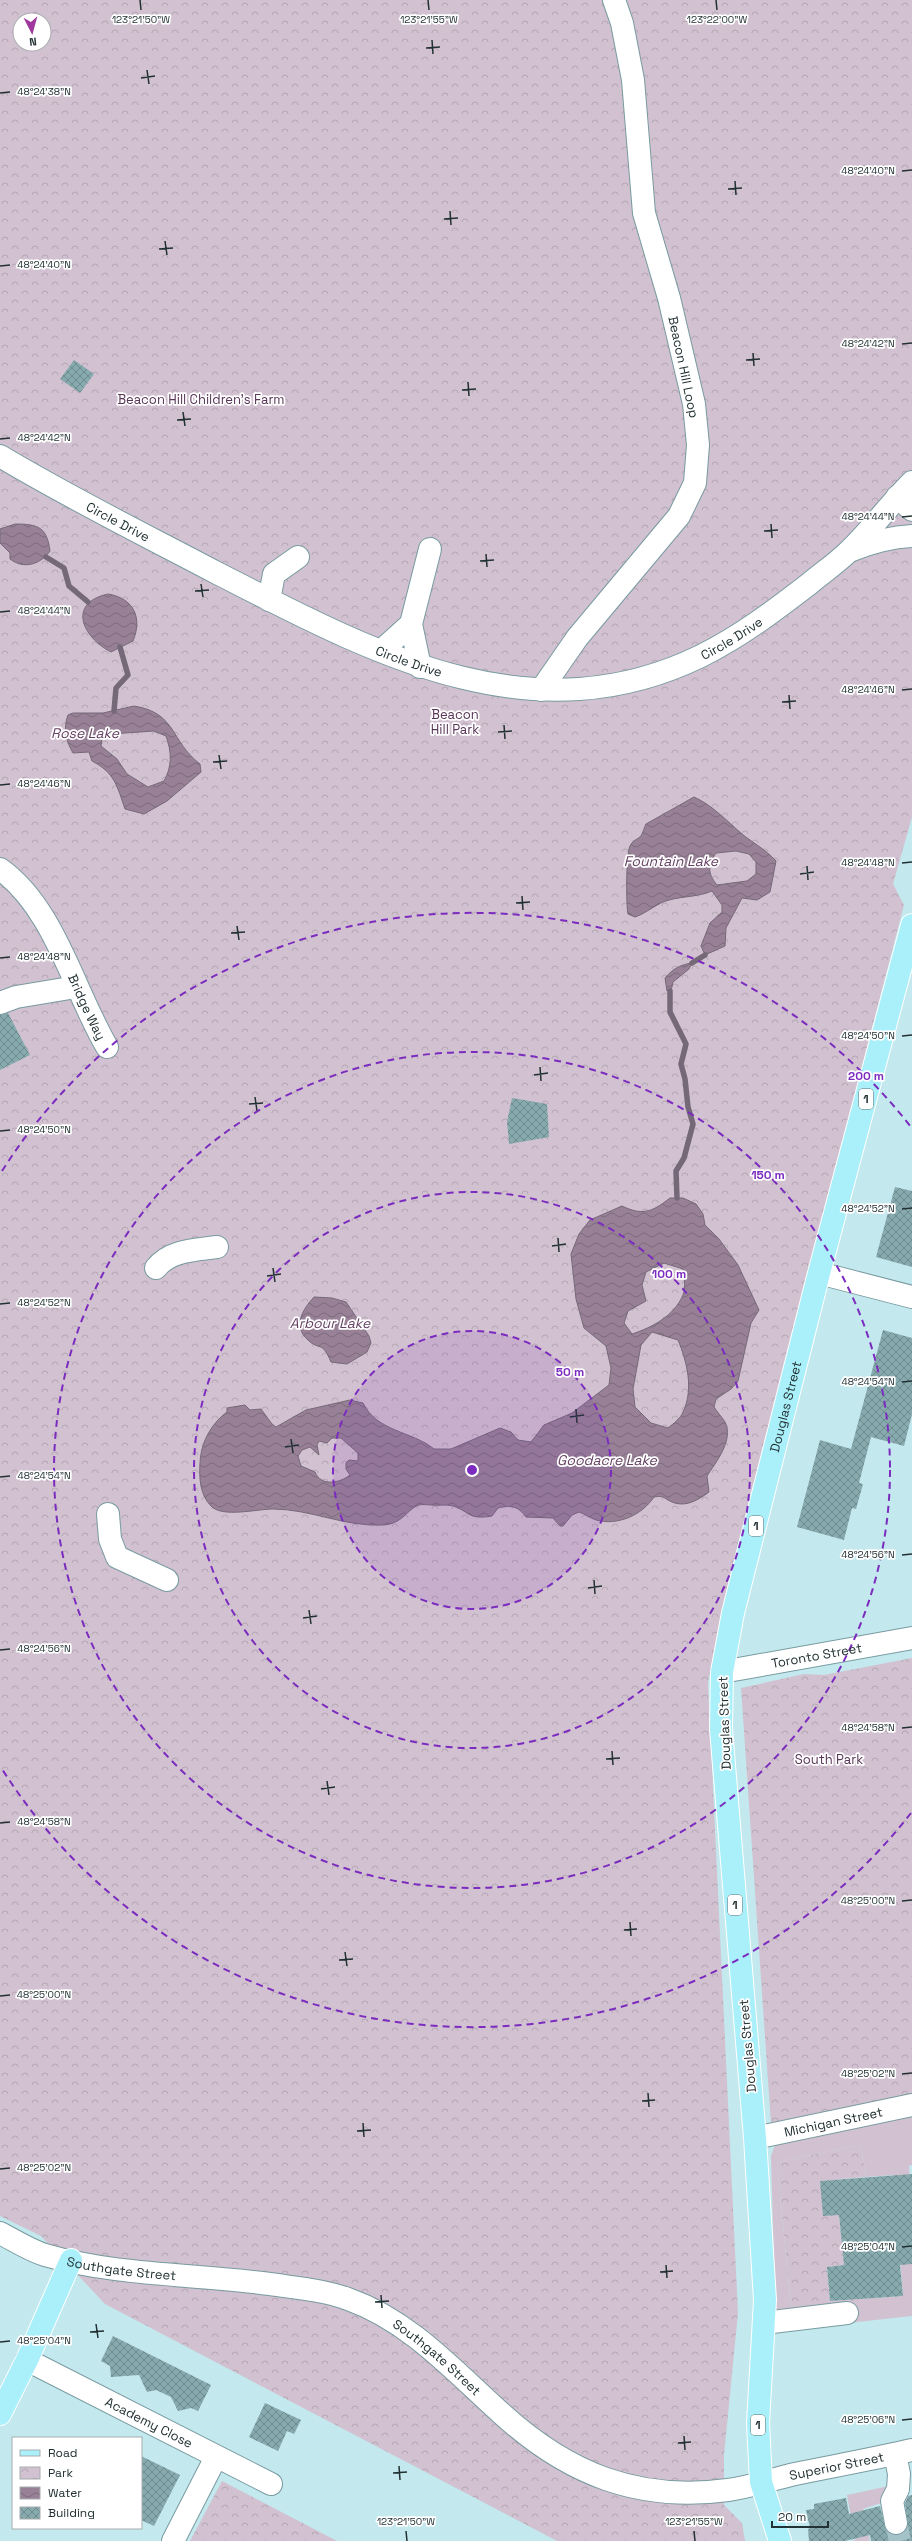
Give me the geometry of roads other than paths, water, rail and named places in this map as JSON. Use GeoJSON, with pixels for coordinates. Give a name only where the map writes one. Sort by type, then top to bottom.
{"type":"FeatureCollection","features":[{"type":"Feature","properties":{"kind":"main road","name":"Douglas Street"},"geometry":{"type":"LineString","coordinates":[[777,2539],[761,2482],[758,2423],[764,2323],[755,2138],[721,1729],[722,1672],[733,1613],[819,1273],[912,925]]}},
{"type":"Feature","properties":{"kind":"main road"},"geometry":{"type":"LineString","coordinates":[[0,2414],[27,2360],[71,2260]]}},
{"type":"Feature","properties":{"kind":"street","name":"Beacon Hill Loop"},"geometry":{"type":"LineString","coordinates":[[541,690],[577,638],[678,516],[695,483],[698,445],[694,404],[670,298],[644,213],[633,80],[622,23],[614,0]]}},
{"type":"Feature","properties":{"kind":"street","name":"Circle Drive"},"geometry":{"type":"LineString","coordinates":[[0,456],[40,480],[325,628],[420,667],[484,684],[541,690],[580,690],[621,682],[665,671],[699,657],[764,620],[849,551],[904,504],[912,482]]}},
{"type":"Feature","properties":{"kind":"street","name":"Circle Drive"},"geometry":{"type":"LineString","coordinates":[[849,551],[871,542],[894,537],[912,536]]}},
{"type":"Feature","properties":{"kind":"street"},"geometry":{"type":"LineString","coordinates":[[420,667],[411,624],[430,549]]}},
{"type":"Feature","properties":{"kind":"street"},"geometry":{"type":"LineString","coordinates":[[269,600],[274,574],[298,557]]}},
{"type":"Feature","properties":{"kind":"street"},"geometry":{"type":"LineString","coordinates":[[380,651],[411,624]]}},
{"type":"Feature","properties":{"kind":"street","name":"Bridge Way"},"geometry":{"type":"LineString","coordinates":[[0,869],[28,896],[42,916],[107,1047]]}},
{"type":"Feature","properties":{"kind":"street"},"geometry":{"type":"LineString","coordinates":[[0,1003],[16,997],[76,987]]}},
{"type":"Feature","properties":{"kind":"street"},"geometry":{"type":"LineString","coordinates":[[156,1268],[164,1259],[169,1257],[217,1247]]}},
{"type":"Feature","properties":{"kind":"street"},"geometry":{"type":"LineString","coordinates":[[819,1273],[912,1298]]}},
{"type":"Feature","properties":{"kind":"street"},"geometry":{"type":"LineString","coordinates":[[108,1514],[110,1538],[116,1557],[167,1580]]}},
{"type":"Feature","properties":{"kind":"street","name":"Toronto Street"},"geometry":{"type":"LineString","coordinates":[[722,1672],[912,1638]]}},
{"type":"Feature","properties":{"kind":"street","name":"Michigan Street"},"geometry":{"type":"LineString","coordinates":[[755,2138],[912,2105]]}},
{"type":"Feature","properties":{"kind":"street","name":"Southgate Street"},"geometry":{"type":"LineString","coordinates":[[0,2233],[43,2255],[115,2268],[250,2282],[321,2292],[348,2298],[388,2317],[412,2333],[518,2429],[550,2452],[581,2470],[646,2491],[673,2494],[731,2490],[761,2482]]}},
{"type":"Feature","properties":{"kind":"street"},"geometry":{"type":"LineString","coordinates":[[764,2323],[847,2313]]}},
{"type":"Feature","properties":{"kind":"street","name":"Academy Close"},"geometry":{"type":"LineString","coordinates":[[27,2360],[271,2484]]}},
{"type":"Feature","properties":{"kind":"street"},"geometry":{"type":"LineString","coordinates":[[896,2523],[892,2501],[898,2489],[899,2474],[904,2452]]}},
{"type":"Feature","properties":{"kind":"street","name":"Superior Street"},"geometry":{"type":"LineString","coordinates":[[761,2482],[904,2452]]}},
{"type":"Feature","properties":{"kind":"street"},"geometry":{"type":"LineString","coordinates":[[173,2541],[216,2457]]}},
{"type":"Feature","properties":{"kind":"water"},"geometry":{"type":"Polygon","coordinates":[[[15,524],[35,526],[44,532],[49,543],[50,551],[46,556],[37,562],[26,565],[10,559],[10,553],[0,543],[0,529],[15,524]]]}},
{"type":"Feature","properties":{"kind":"water"},"geometry":{"type":"Polygon","coordinates":[[[108,594],[117,596],[130,604],[134,610],[137,624],[133,641],[111,652],[101,646],[93,638],[86,629],[83,621],[83,612],[87,605],[95,598],[108,594]]]}},
{"type":"Feature","properties":{"kind":"water","name":"Rose Lake"},"geometry":{"type":"Polygon","coordinates":[[[134,706],[158,715],[166,721],[190,755],[200,764],[201,772],[167,801],[144,814],[125,809],[117,787],[106,770],[92,761],[89,752],[73,753],[67,739],[66,720],[68,715],[73,713],[103,713],[134,706]],[[154,731],[111,734],[102,738],[101,746],[117,759],[127,774],[148,787],[164,781],[167,776],[170,765],[170,754],[166,736],[154,731]]]}},
{"type":"Feature","properties":{"kind":"water","name":"Fountain Lake"},"geometry":{"type":"Polygon","coordinates":[[[694,797],[701,800],[713,809],[776,861],[770,892],[757,900],[742,898],[726,928],[725,946],[705,955],[701,946],[710,923],[722,912],[722,905],[712,891],[665,901],[635,917],[628,914],[627,880],[630,846],[641,836],[646,824],[694,797]],[[736,851],[716,853],[711,861],[710,873],[717,885],[747,881],[756,874],[756,862],[749,854],[736,851]]]}},
{"type":"Feature","properties":{"kind":"water"},"geometry":{"type":"Polygon","coordinates":[[[692,963],[689,969],[673,982],[671,991],[667,991],[665,978],[677,968],[692,963]]]}},
{"type":"Feature","properties":{"kind":"water","name":"Goodacre Lake"},"geometry":{"type":"Polygon","coordinates":[[[670,1198],[683,1198],[696,1204],[703,1214],[705,1225],[719,1239],[738,1265],[759,1310],[751,1323],[738,1381],[731,1389],[716,1399],[714,1407],[725,1422],[727,1436],[726,1443],[719,1458],[707,1476],[709,1492],[695,1501],[684,1504],[674,1503],[661,1497],[654,1497],[636,1514],[621,1520],[596,1520],[579,1512],[572,1515],[563,1526],[560,1526],[553,1518],[526,1517],[514,1507],[498,1508],[492,1516],[478,1517],[470,1515],[451,1505],[420,1505],[390,1524],[369,1525],[287,1510],[273,1509],[223,1512],[216,1510],[207,1502],[202,1492],[200,1480],[202,1448],[208,1434],[216,1422],[227,1412],[227,1408],[245,1405],[250,1410],[261,1409],[276,1427],[306,1410],[350,1400],[363,1403],[369,1413],[386,1426],[416,1438],[434,1449],[451,1449],[500,1428],[511,1432],[518,1440],[531,1442],[544,1425],[572,1413],[609,1385],[611,1368],[606,1346],[584,1328],[576,1299],[571,1254],[579,1234],[590,1220],[622,1206],[642,1212],[658,1207],[670,1198]],[[664,1263],[646,1272],[642,1285],[646,1301],[628,1311],[624,1323],[632,1334],[648,1328],[662,1320],[674,1309],[683,1295],[685,1286],[683,1269],[664,1263]],[[652,1332],[641,1345],[633,1389],[635,1407],[651,1423],[668,1428],[681,1416],[686,1403],[689,1385],[684,1357],[678,1340],[652,1332]],[[332,1438],[327,1443],[319,1441],[317,1445],[319,1455],[310,1447],[302,1450],[298,1456],[301,1466],[315,1472],[318,1477],[326,1482],[336,1482],[350,1475],[346,1469],[346,1463],[349,1460],[358,1461],[358,1453],[341,1438],[332,1438]]]}},
{"type":"Feature","properties":{"kind":"water","name":"Arbour Lake"},"geometry":{"type":"Polygon","coordinates":[[[314,1297],[332,1298],[346,1302],[369,1336],[371,1343],[367,1352],[347,1364],[331,1362],[323,1348],[312,1343],[303,1335],[300,1323],[301,1318],[306,1307],[314,1297]]]}},
{"type":"Feature","properties":{"kind":"waterway"},"geometry":{"type":"LineString","coordinates":[[46,557],[64,568],[69,586],[88,602]]}},
{"type":"Feature","properties":{"kind":"waterway"},"geometry":{"type":"LineString","coordinates":[[114,711],[116,688],[128,675],[120,647]]}},
{"type":"Feature","properties":{"kind":"waterway"},"geometry":{"type":"LineString","coordinates":[[692,963],[705,955]]}},
{"type":"Feature","properties":{"kind":"waterway"},"geometry":{"type":"LineString","coordinates":[[670,991],[670,1012],[686,1044],[681,1064],[685,1079],[688,1107],[693,1124],[684,1158],[676,1171],[677,1198]]}},
{"type":"Feature","properties":{"kind":"tunnel"},"geometry":{"type":"LineString","coordinates":[[896,2523],[900,2541]]}},
{"type":"Feature","properties":{"kind":"park label","name":"Beacon Hill Children's Farm"},"geometry":{"type":"Point","coordinates":[201,399]}},
{"type":"Feature","properties":{"kind":"park label","name":"Beacon Hill Park"},"geometry":{"type":"Point","coordinates":[455,722]}},
{"type":"Feature","properties":{"kind":"park label","name":"South Park"},"geometry":{"type":"Point","coordinates":[829,1759]}}]}
